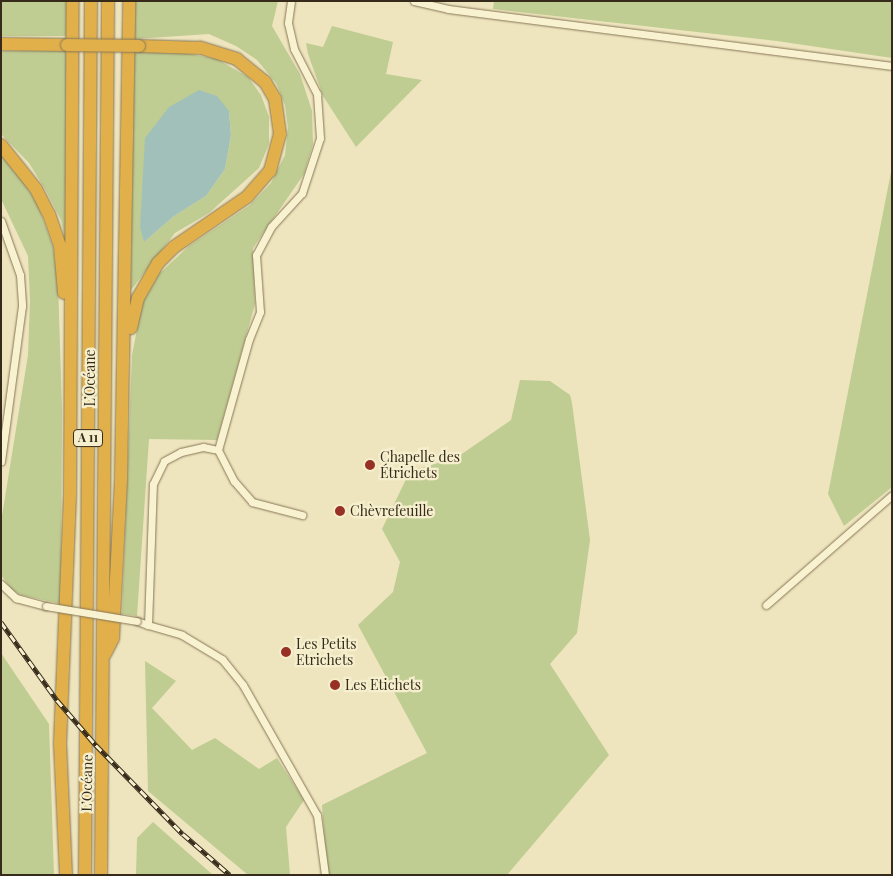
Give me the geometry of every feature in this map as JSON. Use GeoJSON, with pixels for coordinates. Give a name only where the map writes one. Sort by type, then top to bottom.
{"type":"FeatureCollection","features":[{"type":"Feature","properties":{"kind":"highway"},"geometry":{"type":"LineString","coordinates":[[66,875],[60,714],[72,397],[73,1]]}},
{"type":"Feature","properties":{"kind":"highway","name":"L’Océane"},"geometry":{"type":"LineString","coordinates":[[84,875],[91,1]]}},
{"type":"Feature","properties":{"kind":"highway","name":"L’Océane"},"geometry":{"type":"LineString","coordinates":[[101,875],[108,1]]}},
{"type":"Feature","properties":{"kind":"highway"},"geometry":{"type":"LineString","coordinates":[[103,660],[113,638],[125,344],[129,1]]}},
{"type":"Feature","properties":{"kind":"highway"},"geometry":{"type":"LineString","coordinates":[[1,44],[200,48],[237,59],[265,82],[275,99],[280,134],[270,171],[247,197],[174,247],[158,263],[138,298],[125,344]]}},
{"type":"Feature","properties":{"kind":"highway"},"geometry":{"type":"LineString","coordinates":[[1,145],[36,188],[56,231],[62,262],[67,383],[72,397]]}},
{"type":"Feature","properties":{"kind":"street"},"geometry":{"type":"LineString","coordinates":[[290,1],[288,23],[294,48],[317,94],[320,138],[302,193],[271,226],[256,255],[260,312],[247,345],[218,450],[234,481],[252,502],[302,515]]}},
{"type":"Feature","properties":{"kind":"street"},"geometry":{"type":"LineString","coordinates":[[414,1],[458,10],[892,66]]}},
{"type":"Feature","properties":{"kind":"street"},"geometry":{"type":"LineString","coordinates":[[1,221],[20,275],[22,306],[1,462]]}},
{"type":"Feature","properties":{"kind":"street"},"geometry":{"type":"LineString","coordinates":[[148,625],[153,484],[164,461],[181,452],[203,447],[218,450]]}},
{"type":"Feature","properties":{"kind":"street"},"geometry":{"type":"LineString","coordinates":[[766,605],[892,495]]}},
{"type":"Feature","properties":{"kind":"street"},"geometry":{"type":"LineString","coordinates":[[1,584],[16,598],[46,606],[137,621],[182,635],[222,659],[243,685],[317,815],[325,875]]}},
{"type":"Feature","properties":{"kind":"green space"},"geometry":{"type":"Polygon","coordinates":[[[1,1],[67,1],[67,36],[1,36],[1,1]]]}},
{"type":"Feature","properties":{"kind":"green space"},"geometry":{"type":"Polygon","coordinates":[[[135,1],[278,1],[272,26],[300,74],[312,111],[313,144],[304,174],[253,248],[255,304],[217,440],[149,439],[137,616],[122,614],[132,355],[142,304],[159,274],[189,246],[250,205],[271,183],[285,155],[288,128],[285,105],[276,83],[257,60],[236,46],[209,34],[134,39],[135,1]]]}},
{"type":"Feature","properties":{"kind":"green space"},"geometry":{"type":"Polygon","coordinates":[[[494,1],[892,1],[892,58],[777,41],[493,9],[494,1]]]}},
{"type":"Feature","properties":{"kind":"green space"},"geometry":{"type":"Polygon","coordinates":[[[332,26],[393,42],[386,74],[422,80],[356,147],[323,96],[308,54],[306,43],[323,47],[332,26]]]}},
{"type":"Feature","properties":{"kind":"green space"},"geometry":{"type":"Polygon","coordinates":[[[1,51],[66,51],[67,248],[61,220],[45,189],[29,163],[1,134],[1,51]]]}},
{"type":"Feature","properties":{"kind":"green space"},"geometry":{"type":"Polygon","coordinates":[[[132,51],[184,53],[217,59],[248,77],[261,95],[269,117],[269,144],[259,168],[209,213],[175,233],[131,290],[132,51]],[[229,111],[144,242],[174,216],[206,196],[225,169],[231,135],[229,111]]]}},
{"type":"Feature","properties":{"kind":"green space"},"geometry":{"type":"Polygon","coordinates":[[[1,155],[17,171],[38,205],[53,247],[58,282],[62,408],[61,604],[21,595],[12,590],[1,575],[1,522],[28,355],[30,300],[28,256],[1,199],[1,155]]]}},
{"type":"Feature","properties":{"kind":"green space"},"geometry":{"type":"Polygon","coordinates":[[[892,167],[892,487],[844,526],[828,494],[892,167]]]}},
{"type":"Feature","properties":{"kind":"green space"},"geometry":{"type":"Polygon","coordinates":[[[520,380],[550,381],[570,395],[572,403],[590,540],[577,633],[550,664],[609,755],[507,875],[327,875],[322,805],[427,753],[358,625],[393,592],[400,562],[382,529],[410,471],[456,458],[511,420],[520,380]]]}},
{"type":"Feature","properties":{"kind":"green space"},"geometry":{"type":"Polygon","coordinates":[[[1,653],[49,724],[54,875],[1,875],[1,653]]]}},
{"type":"Feature","properties":{"kind":"green space"},"geometry":{"type":"Polygon","coordinates":[[[145,661],[176,681],[152,708],[192,750],[215,738],[259,769],[277,758],[304,800],[286,827],[290,875],[248,875],[148,791],[145,661]]]}},
{"type":"Feature","properties":{"kind":"green space"},"geometry":{"type":"Polygon","coordinates":[[[153,822],[213,875],[136,875],[137,838],[153,822]]]}},
{"type":"Feature","properties":{"kind":"water"},"geometry":{"type":"Polygon","coordinates":[[[199,90],[217,96],[229,111],[231,135],[225,169],[206,196],[174,216],[144,242],[140,227],[145,138],[169,107],[199,90]]]}},
{"type":"Feature","properties":{"kind":"railway"},"geometry":{"type":"LineString","coordinates":[[1,622],[57,700],[96,745],[183,834],[230,875]]}},
{"type":"Feature","properties":{"kind":"place","name":"Chapelle des Étrichets"},"geometry":{"type":"Point","coordinates":[370,465]}},
{"type":"Feature","properties":{"kind":"place","name":"Chèvrefeuille"},"geometry":{"type":"Point","coordinates":[340,511]}},
{"type":"Feature","properties":{"kind":"place","name":"Les Petits Etrichets"},"geometry":{"type":"Point","coordinates":[286,652]}},
{"type":"Feature","properties":{"kind":"place","name":"Les Etichets"},"geometry":{"type":"Point","coordinates":[335,685]}}]}
